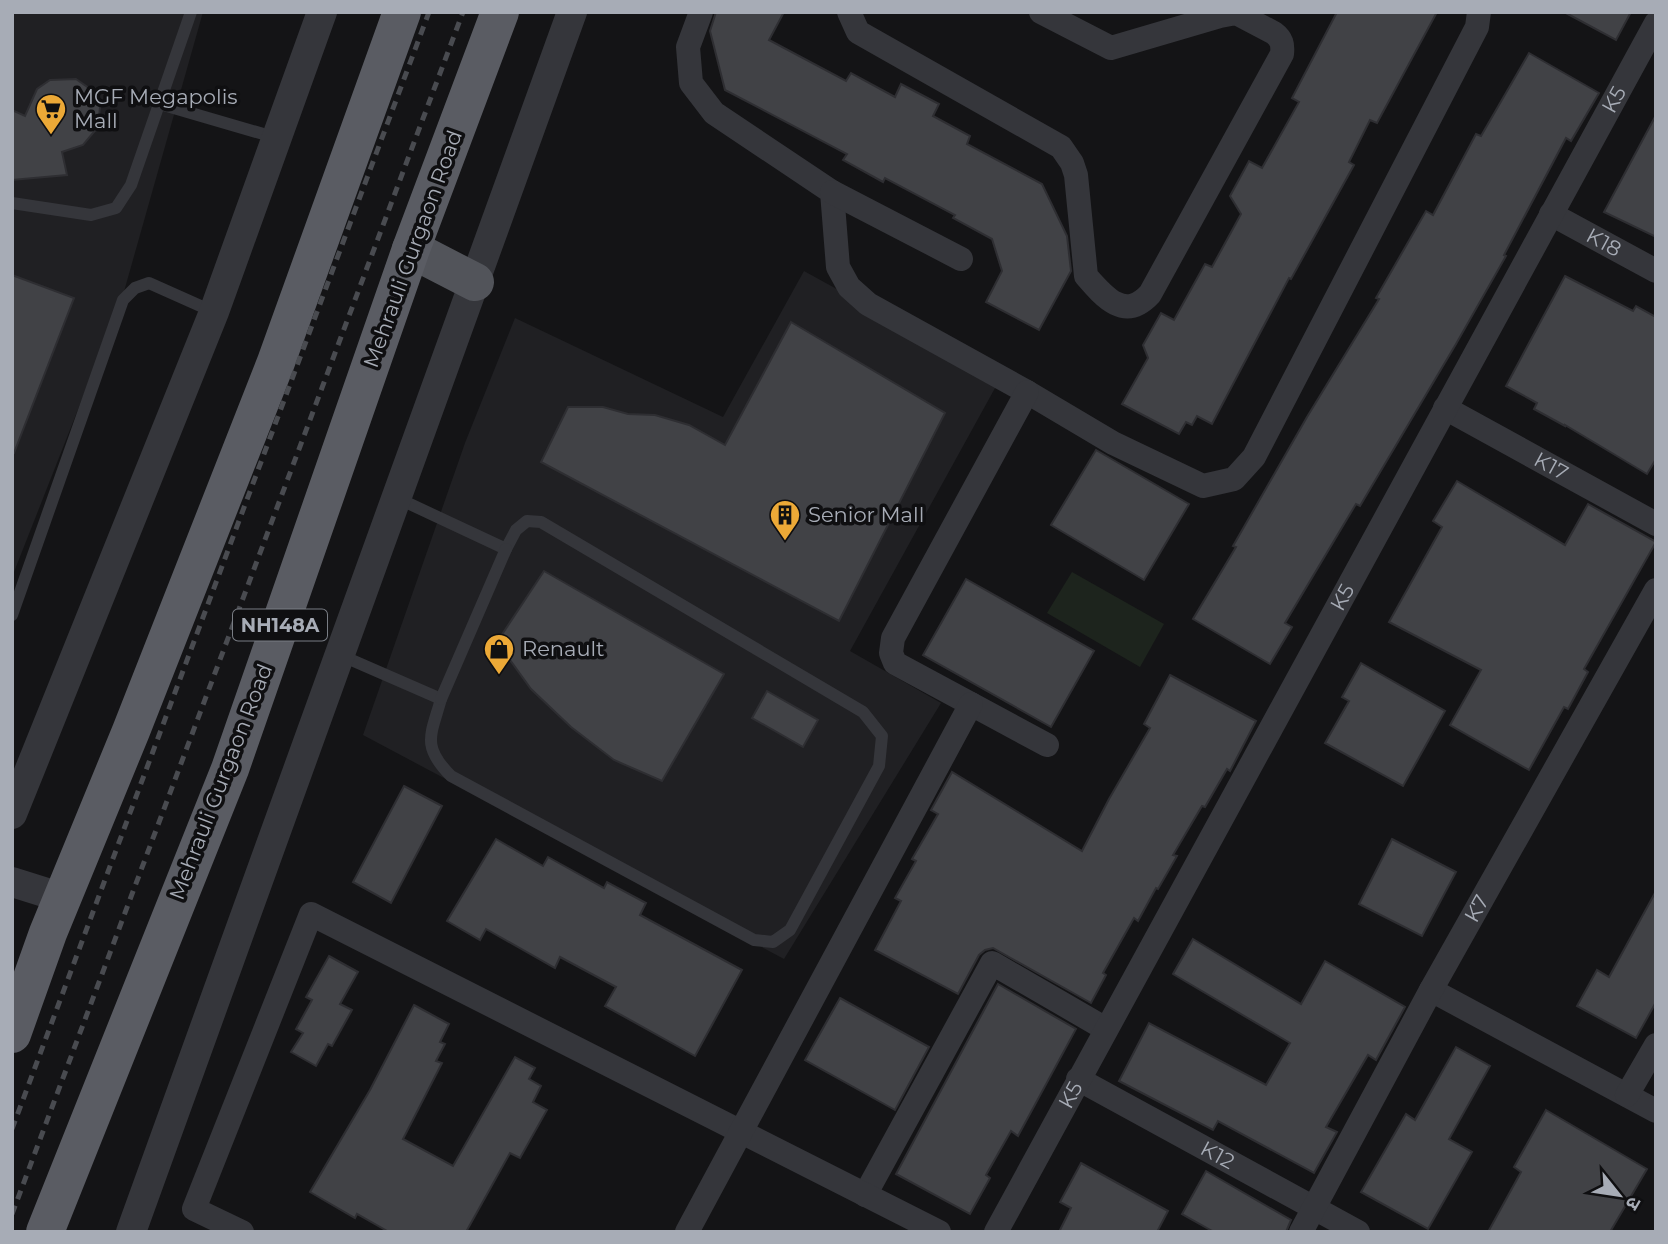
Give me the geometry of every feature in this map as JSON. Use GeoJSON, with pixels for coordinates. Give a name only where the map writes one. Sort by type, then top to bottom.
{"type":"FeatureCollection","features":[{"type":"Feature","properties":{"kind":"highway"},"geometry":{"type":"LineString","coordinates":[[12,1034],[48,933],[276,362],[402,12]]}},
{"type":"Feature","properties":{"kind":"highway","name":"Mehrauli Gurgaon Road"},"geometry":{"type":"LineString","coordinates":[[45,1232],[230,769],[411,249],[500,12]]}},
{"type":"Feature","properties":{"kind":"main road"},"geometry":{"type":"LineString","coordinates":[[411,249],[475,282]]}},
{"type":"Feature","properties":{"kind":"street"},"geometry":{"type":"LineString","coordinates":[[12,814],[214,312],[322,12]]}},
{"type":"Feature","properties":{"kind":"street"},"geometry":{"type":"LineString","coordinates":[[131,1232],[572,12]]}},
{"type":"Feature","properties":{"kind":"street"},"geometry":{"type":"LineString","coordinates":[[701,12],[688,47],[691,83],[714,113],[832,192],[961,259]]}},
{"type":"Feature","properties":{"kind":"street"},"geometry":{"type":"LineString","coordinates":[[849,12],[858,32],[1061,147],[1072,163],[1076,176],[1086,276],[1114,302],[1131,307],[1141,303],[1150,294],[1282,54],[1283,45],[1274,33],[1236,13],[1111,48],[1041,12]]}},
{"type":"Feature","properties":{"kind":"street"},"geometry":{"type":"LineString","coordinates":[[832,192],[838,267],[849,287],[868,304],[1114,443],[1203,486],[1234,479],[1254,457],[1477,27],[1479,12]]}},
{"type":"Feature","properties":{"kind":"street","name":"K5"},"geometry":{"type":"LineString","coordinates":[[996,1232],[1656,23]]}},
{"type":"Feature","properties":{"kind":"street","name":"K18"},"geometry":{"type":"LineString","coordinates":[[1551,214],[1656,271]]}},
{"type":"Feature","properties":{"kind":"street"},"geometry":{"type":"LineString","coordinates":[[1027,392],[893,638],[891,653],[895,663],[1047,745]]}},
{"type":"Feature","properties":{"kind":"street","name":"K17"},"geometry":{"type":"LineString","coordinates":[[1445,408],[1656,524]]}},
{"type":"Feature","properties":{"kind":"street","name":"K7"},"geometry":{"type":"LineString","coordinates":[[1301,1232],[1431,990],[1656,590]]}},
{"type":"Feature","properties":{"kind":"street"},"geometry":{"type":"LineString","coordinates":[[687,1232],[971,704]]}},
{"type":"Feature","properties":{"kind":"street"},"geometry":{"type":"LineString","coordinates":[[12,882],[63,898]]}},
{"type":"Feature","properties":{"kind":"street"},"geometry":{"type":"LineString","coordinates":[[242,1232],[194,1209],[311,914],[939,1232]]}},
{"type":"Feature","properties":{"kind":"street"},"geometry":{"type":"LineString","coordinates":[[865,1195],[992,962],[1106,1029]]}},
{"type":"Feature","properties":{"kind":"street"},"geometry":{"type":"LineString","coordinates":[[1431,990],[1656,1111]]}},
{"type":"Feature","properties":{"kind":"street"},"geometry":{"type":"LineString","coordinates":[[1627,1095],[1656,1045]]}},
{"type":"Feature","properties":{"kind":"street","name":"K12"},"geometry":{"type":"LineString","coordinates":[[1078,1079],[1357,1232]]}},
{"type":"Feature","properties":{"kind":"lane"},"geometry":{"type":"LineString","coordinates":[[12,203],[91,215],[116,208],[131,185],[191,12]]}},
{"type":"Feature","properties":{"kind":"lane"},"geometry":{"type":"LineString","coordinates":[[160,104],[277,138]]}},
{"type":"Feature","properties":{"kind":"lane"},"geometry":{"type":"LineString","coordinates":[[12,615],[123,300],[135,288],[149,283],[214,312]]}},
{"type":"Feature","properties":{"kind":"lane"},"geometry":{"type":"LineString","coordinates":[[397,498],[506,549]]}},
{"type":"Feature","properties":{"kind":"lane"},"geometry":{"type":"LineString","coordinates":[[527,521],[541,522],[863,712],[882,736],[879,766],[790,930],[773,942],[754,940],[451,776],[435,761],[429,740],[441,699],[516,530],[527,521]]}},
{"type":"Feature","properties":{"kind":"lane"},"geometry":{"type":"LineString","coordinates":[[340,654],[441,699]]}},
{"type":"Feature","properties":{"kind":"shaded area"},"geometry":{"type":"Polygon","coordinates":[[[12,12],[203,12],[123,295],[12,577],[12,12]]]}},
{"type":"Feature","properties":{"kind":"shaded area"},"geometry":{"type":"Polygon","coordinates":[[[804,271],[1000,379],[850,651],[941,703],[784,959],[363,735],[465,443],[515,318],[723,417],[804,271]]]}},
{"type":"Feature","properties":{"kind":"shaded area"},"geometry":{"type":"Polygon","coordinates":[[[1072,572],[1164,624],[1140,667],[1047,613],[1072,572]]]}},
{"type":"Feature","properties":{"kind":"building"},"geometry":{"type":"Polygon","coordinates":[[[716,12],[784,12],[769,40],[846,81],[851,73],[895,97],[901,84],[939,104],[933,116],[970,136],[967,144],[1042,184],[1067,236],[1071,271],[1039,330],[986,302],[1002,271],[992,239],[953,218],[955,215],[885,178],[883,182],[843,160],[847,154],[725,90],[710,31],[716,12]]]}},
{"type":"Feature","properties":{"kind":"building"},"geometry":{"type":"Polygon","coordinates":[[[1337,12],[1437,12],[1377,123],[1370,120],[1349,162],[1354,165],[1291,279],[1289,278],[1212,424],[1197,416],[1192,425],[1186,422],[1179,434],[1122,404],[1148,358],[1143,345],[1161,313],[1174,320],[1205,264],[1212,267],[1241,214],[1230,196],[1249,161],[1262,168],[1299,102],[1292,98],[1337,12]]]}},
{"type":"Feature","properties":{"kind":"building"},"geometry":{"type":"Polygon","coordinates":[[[1564,12],[1631,12],[1616,40],[1564,12]]]}},
{"type":"Feature","properties":{"kind":"building"},"geometry":{"type":"Polygon","coordinates":[[[1529,53],[1599,93],[1571,141],[1566,138],[1504,255],[1506,256],[1456,344],[1360,506],[1356,504],[1285,623],[1292,627],[1270,664],[1193,619],[1307,417],[1379,299],[1376,298],[1426,211],[1433,215],[1476,134],[1481,136],[1529,53]]]}},
{"type":"Feature","properties":{"kind":"building","name":"MGF Megapolis Mall"},"geometry":{"type":"Polygon","coordinates":[[[76,79],[93,91],[100,107],[98,127],[83,145],[62,152],[67,175],[12,180],[12,110],[25,116],[37,89],[50,80],[76,79]]]}},
{"type":"Feature","properties":{"kind":"building"},"geometry":{"type":"Polygon","coordinates":[[[1656,115],[1656,237],[1604,212],[1656,115]]]}},
{"type":"Feature","properties":{"kind":"building"},"geometry":{"type":"Polygon","coordinates":[[[12,275],[74,298],[14,453],[12,453],[12,275]]]}},
{"type":"Feature","properties":{"kind":"building"},"geometry":{"type":"Polygon","coordinates":[[[1565,276],[1633,311],[1636,306],[1656,317],[1656,459],[1647,474],[1534,409],[1537,403],[1506,386],[1565,276]]]}},
{"type":"Feature","properties":{"kind":"building","name":"Senior Mall"},"geometry":{"type":"Polygon","coordinates":[[[791,322],[945,413],[839,621],[541,462],[568,407],[603,407],[628,414],[655,415],[689,425],[725,445],[791,322]]]}},
{"type":"Feature","properties":{"kind":"building"},"geometry":{"type":"Polygon","coordinates":[[[1096,450],[1189,504],[1144,580],[1051,525],[1096,450]]]}},
{"type":"Feature","properties":{"kind":"building"},"geometry":{"type":"Polygon","coordinates":[[[1457,481],[1565,545],[1588,504],[1656,542],[1584,669],[1588,672],[1568,709],[1564,707],[1529,770],[1450,725],[1481,670],[1389,622],[1442,527],[1433,521],[1457,481]]]}},
{"type":"Feature","properties":{"kind":"building"},"geometry":{"type":"Polygon","coordinates":[[[544,571],[724,674],[662,781],[614,760],[571,727],[531,689],[497,642],[544,571]]]}},
{"type":"Feature","properties":{"kind":"building"},"geometry":{"type":"Polygon","coordinates":[[[966,579],[1094,651],[1051,727],[923,655],[966,579]]]}},
{"type":"Feature","properties":{"kind":"building"},"geometry":{"type":"Polygon","coordinates":[[[1361,663],[1445,711],[1403,786],[1325,743],[1349,701],[1342,697],[1361,663]]]}},
{"type":"Feature","properties":{"kind":"building"},"geometry":{"type":"Polygon","coordinates":[[[1170,675],[1256,721],[1230,771],[1227,769],[1173,855],[1177,856],[1158,889],[1156,888],[1138,921],[1134,918],[1103,973],[1106,975],[1091,1003],[993,948],[979,955],[958,994],[875,950],[901,901],[895,898],[916,861],[912,859],[938,814],[931,810],[952,772],[1082,851],[1150,728],[1144,724],[1170,675]]]}},
{"type":"Feature","properties":{"kind":"building"},"geometry":{"type":"Polygon","coordinates":[[[767,691],[818,720],[803,747],[752,718],[767,691]]]}},
{"type":"Feature","properties":{"kind":"building"},"geometry":{"type":"Polygon","coordinates":[[[404,786],[442,806],[391,903],[353,882],[404,786]]]}},
{"type":"Feature","properties":{"kind":"building"},"geometry":{"type":"Polygon","coordinates":[[[496,839],[543,866],[548,857],[604,888],[607,882],[646,903],[640,915],[742,970],[695,1056],[605,1006],[616,987],[560,957],[555,968],[486,929],[480,940],[447,921],[496,839]]]}},
{"type":"Feature","properties":{"kind":"building"},"geometry":{"type":"Polygon","coordinates":[[[1392,839],[1456,872],[1422,936],[1359,904],[1392,839]]]}},
{"type":"Feature","properties":{"kind":"building"},"geometry":{"type":"Polygon","coordinates":[[[1656,891],[1656,1002],[1636,1038],[1577,1006],[1597,970],[1609,977],[1656,891]]]}},
{"type":"Feature","properties":{"kind":"building"},"geometry":{"type":"Polygon","coordinates":[[[1193,939],[1301,1004],[1325,961],[1405,1007],[1376,1060],[1368,1055],[1326,1127],[1337,1132],[1314,1173],[1218,1121],[1213,1130],[1119,1081],[1149,1023],[1266,1085],[1290,1043],[1173,974],[1193,939]]]}},
{"type":"Feature","properties":{"kind":"building"},"geometry":{"type":"Polygon","coordinates":[[[329,956],[358,972],[340,1004],[352,1010],[332,1046],[328,1044],[316,1066],[291,1052],[303,1033],[296,1029],[312,1000],[306,997],[329,956]]]}},
{"type":"Feature","properties":{"kind":"building"},"geometry":{"type":"Polygon","coordinates":[[[998,984],[1076,1029],[1018,1136],[1011,1131],[986,1175],[990,1178],[970,1214],[896,1174],[998,984]]]}},
{"type":"Feature","properties":{"kind":"building"},"geometry":{"type":"Polygon","coordinates":[[[840,998],[929,1047],[895,1110],[805,1060],[840,998]]]}},
{"type":"Feature","properties":{"kind":"building"},"geometry":{"type":"Polygon","coordinates":[[[414,1005],[449,1024],[440,1042],[445,1044],[436,1061],[442,1063],[403,1139],[453,1166],[515,1057],[535,1068],[529,1079],[541,1086],[533,1102],[547,1110],[520,1158],[510,1153],[466,1232],[389,1232],[357,1214],[355,1218],[310,1192],[370,1090],[414,1005]]]}},
{"type":"Feature","properties":{"kind":"building"},"geometry":{"type":"Polygon","coordinates":[[[1456,1047],[1490,1066],[1449,1139],[1472,1152],[1428,1229],[1361,1192],[1406,1114],[1415,1120],[1456,1047]]]}},
{"type":"Feature","properties":{"kind":"building"},"geometry":{"type":"Polygon","coordinates":[[[1546,1110],[1647,1169],[1610,1232],[1488,1232],[1521,1172],[1514,1167],[1546,1110]]]}},
{"type":"Feature","properties":{"kind":"building"},"geometry":{"type":"Polygon","coordinates":[[[1081,1163],[1168,1211],[1157,1232],[1059,1232],[1071,1208],[1060,1202],[1081,1163]]]}},
{"type":"Feature","properties":{"kind":"building"},"geometry":{"type":"Polygon","coordinates":[[[1206,1171],[1291,1220],[1286,1232],[1214,1232],[1182,1214],[1206,1171]]]}},
{"type":"Feature","properties":{"kind":"railway"},"geometry":{"type":"LineString","coordinates":[[12,1129],[429,12]]}},
{"type":"Feature","properties":{"kind":"railway"},"geometry":{"type":"LineString","coordinates":[[12,1214],[463,12]]}},
{"type":"Feature","properties":{"kind":"place","name":"MGF Megapolis Mall"},"geometry":{"type":"Point","coordinates":[51,136]}},
{"type":"Feature","properties":{"kind":"place","name":"Senior Mall"},"geometry":{"type":"Point","coordinates":[785,542]}},
{"type":"Feature","properties":{"kind":"place","name":"Renault"},"geometry":{"type":"Point","coordinates":[499,676]}}]}
